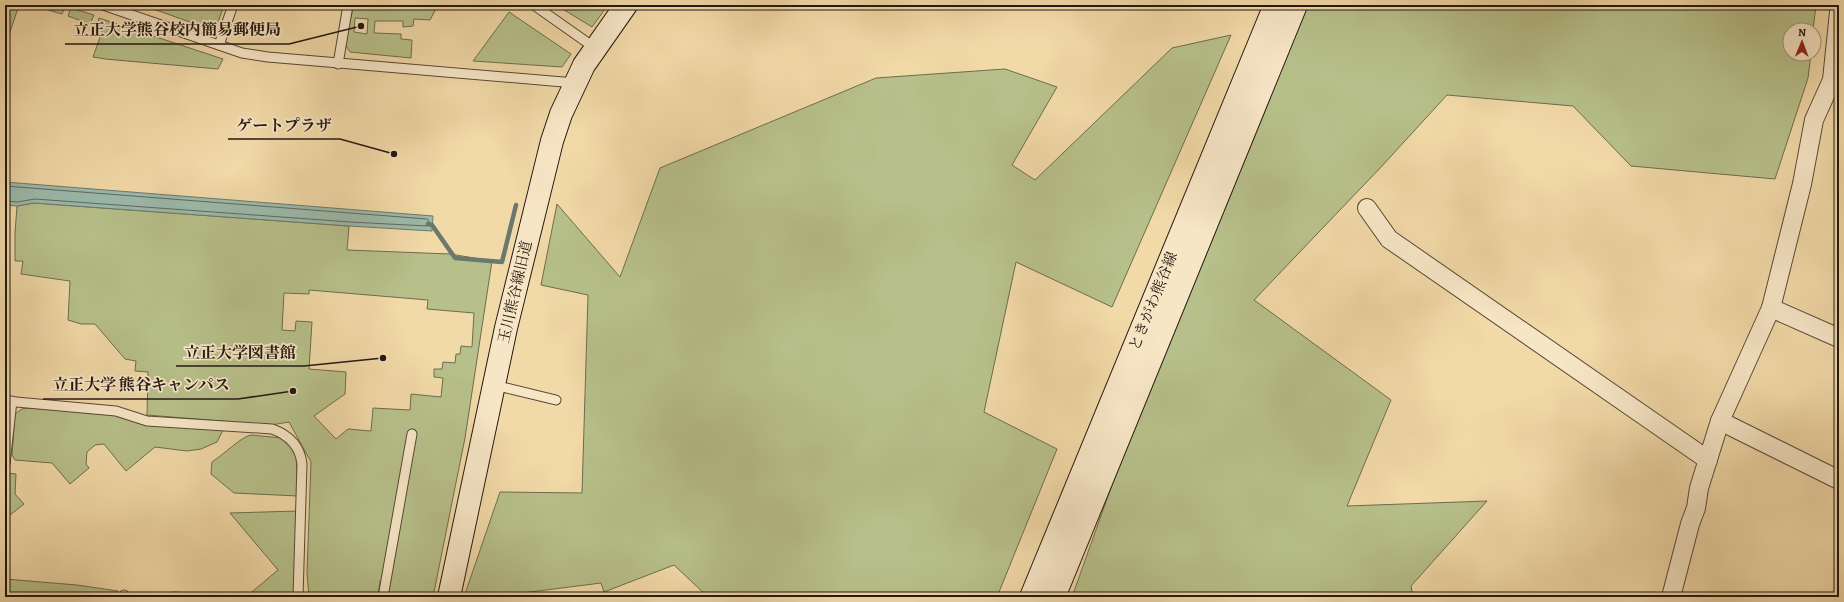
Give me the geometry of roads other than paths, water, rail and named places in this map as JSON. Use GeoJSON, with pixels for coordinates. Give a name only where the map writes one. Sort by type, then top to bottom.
{"type":"FeatureCollection","features":[{"type":"Feature","properties":{"kind":"main road","name":"玉川熊谷線旧道"},"geometry":{"type":"LineString","coordinates":[[448,597],[494,385],[543,175],[561,114],[575,83],[595,48],[626,5]]}},
{"type":"Feature","properties":{"kind":"main road","name":"ときがわ熊谷線"},"geometry":{"type":"LineString","coordinates":[[1031,597],[1275,5]]}},
{"type":"Feature","properties":{"kind":"main road","name":"ときがわ熊谷線"},"geometry":{"type":"LineString","coordinates":[[1054,597],[1296,5]]}},
{"type":"Feature","properties":{"kind":"street"},"geometry":{"type":"LineString","coordinates":[[1671,597],[1720,421],[1771,308],[1802,184],[1814,120],[1835,80],[1839,12]]}},
{"type":"Feature","properties":{"kind":"street"},"geometry":{"type":"LineString","coordinates":[[1367,208],[1389,239],[1708,460]]}},
{"type":"Feature","properties":{"kind":"street"},"geometry":{"type":"LineString","coordinates":[[1771,308],[1839,338]]}},
{"type":"Feature","properties":{"kind":"street"},"geometry":{"type":"LineString","coordinates":[[1720,421],[1839,480]]}},
{"type":"Feature","properties":{"kind":"lane"},"geometry":{"type":"LineString","coordinates":[[103,5],[242,53],[338,64],[575,83]]}},
{"type":"Feature","properties":{"kind":"lane"},"geometry":{"type":"LineString","coordinates":[[219,45],[233,5]]}},
{"type":"Feature","properties":{"kind":"lane"},"geometry":{"type":"LineString","coordinates":[[338,64],[348,5]]}},
{"type":"Feature","properties":{"kind":"lane"},"geometry":{"type":"LineString","coordinates":[[534,5],[595,48]]}},
{"type":"Feature","properties":{"kind":"lane"},"geometry":{"type":"LineString","coordinates":[[494,385],[556,400]]}},
{"type":"Feature","properties":{"kind":"lane"},"geometry":{"type":"LineString","coordinates":[[5,464],[8,401],[116,411],[147,421],[272,429],[284,434],[295,444],[301,454],[302,464],[298,597]]}},
{"type":"Feature","properties":{"kind":"lane"},"geometry":{"type":"LineString","coordinates":[[383,597],[412,434]]}},
{"type":"Feature","properties":{"kind":"water"},"geometry":{"type":"Polygon","coordinates":[[[5,182],[433,216],[432,231],[34,203],[17,206],[5,205],[5,182]]]}},
{"type":"Feature","properties":{"kind":"waterway"},"geometry":{"type":"LineString","coordinates":[[428,224],[432,225],[455,258],[502,262],[516,205]]}},
{"type":"Feature","properties":{"kind":"place","name":"立正大学熊谷校内簡易郵便局"},"geometry":{"type":"Point","coordinates":[361,26]}},
{"type":"Feature","properties":{"kind":"place","name":"ゲートプラザ"},"geometry":{"type":"Point","coordinates":[394,154]}},
{"type":"Feature","properties":{"kind":"place","name":"立正大学図書館"},"geometry":{"type":"Point","coordinates":[383,358]}},
{"type":"Feature","properties":{"kind":"place","name":"立正大学 熊谷キャンパス"},"geometry":{"type":"Point","coordinates":[293,391]}}]}
